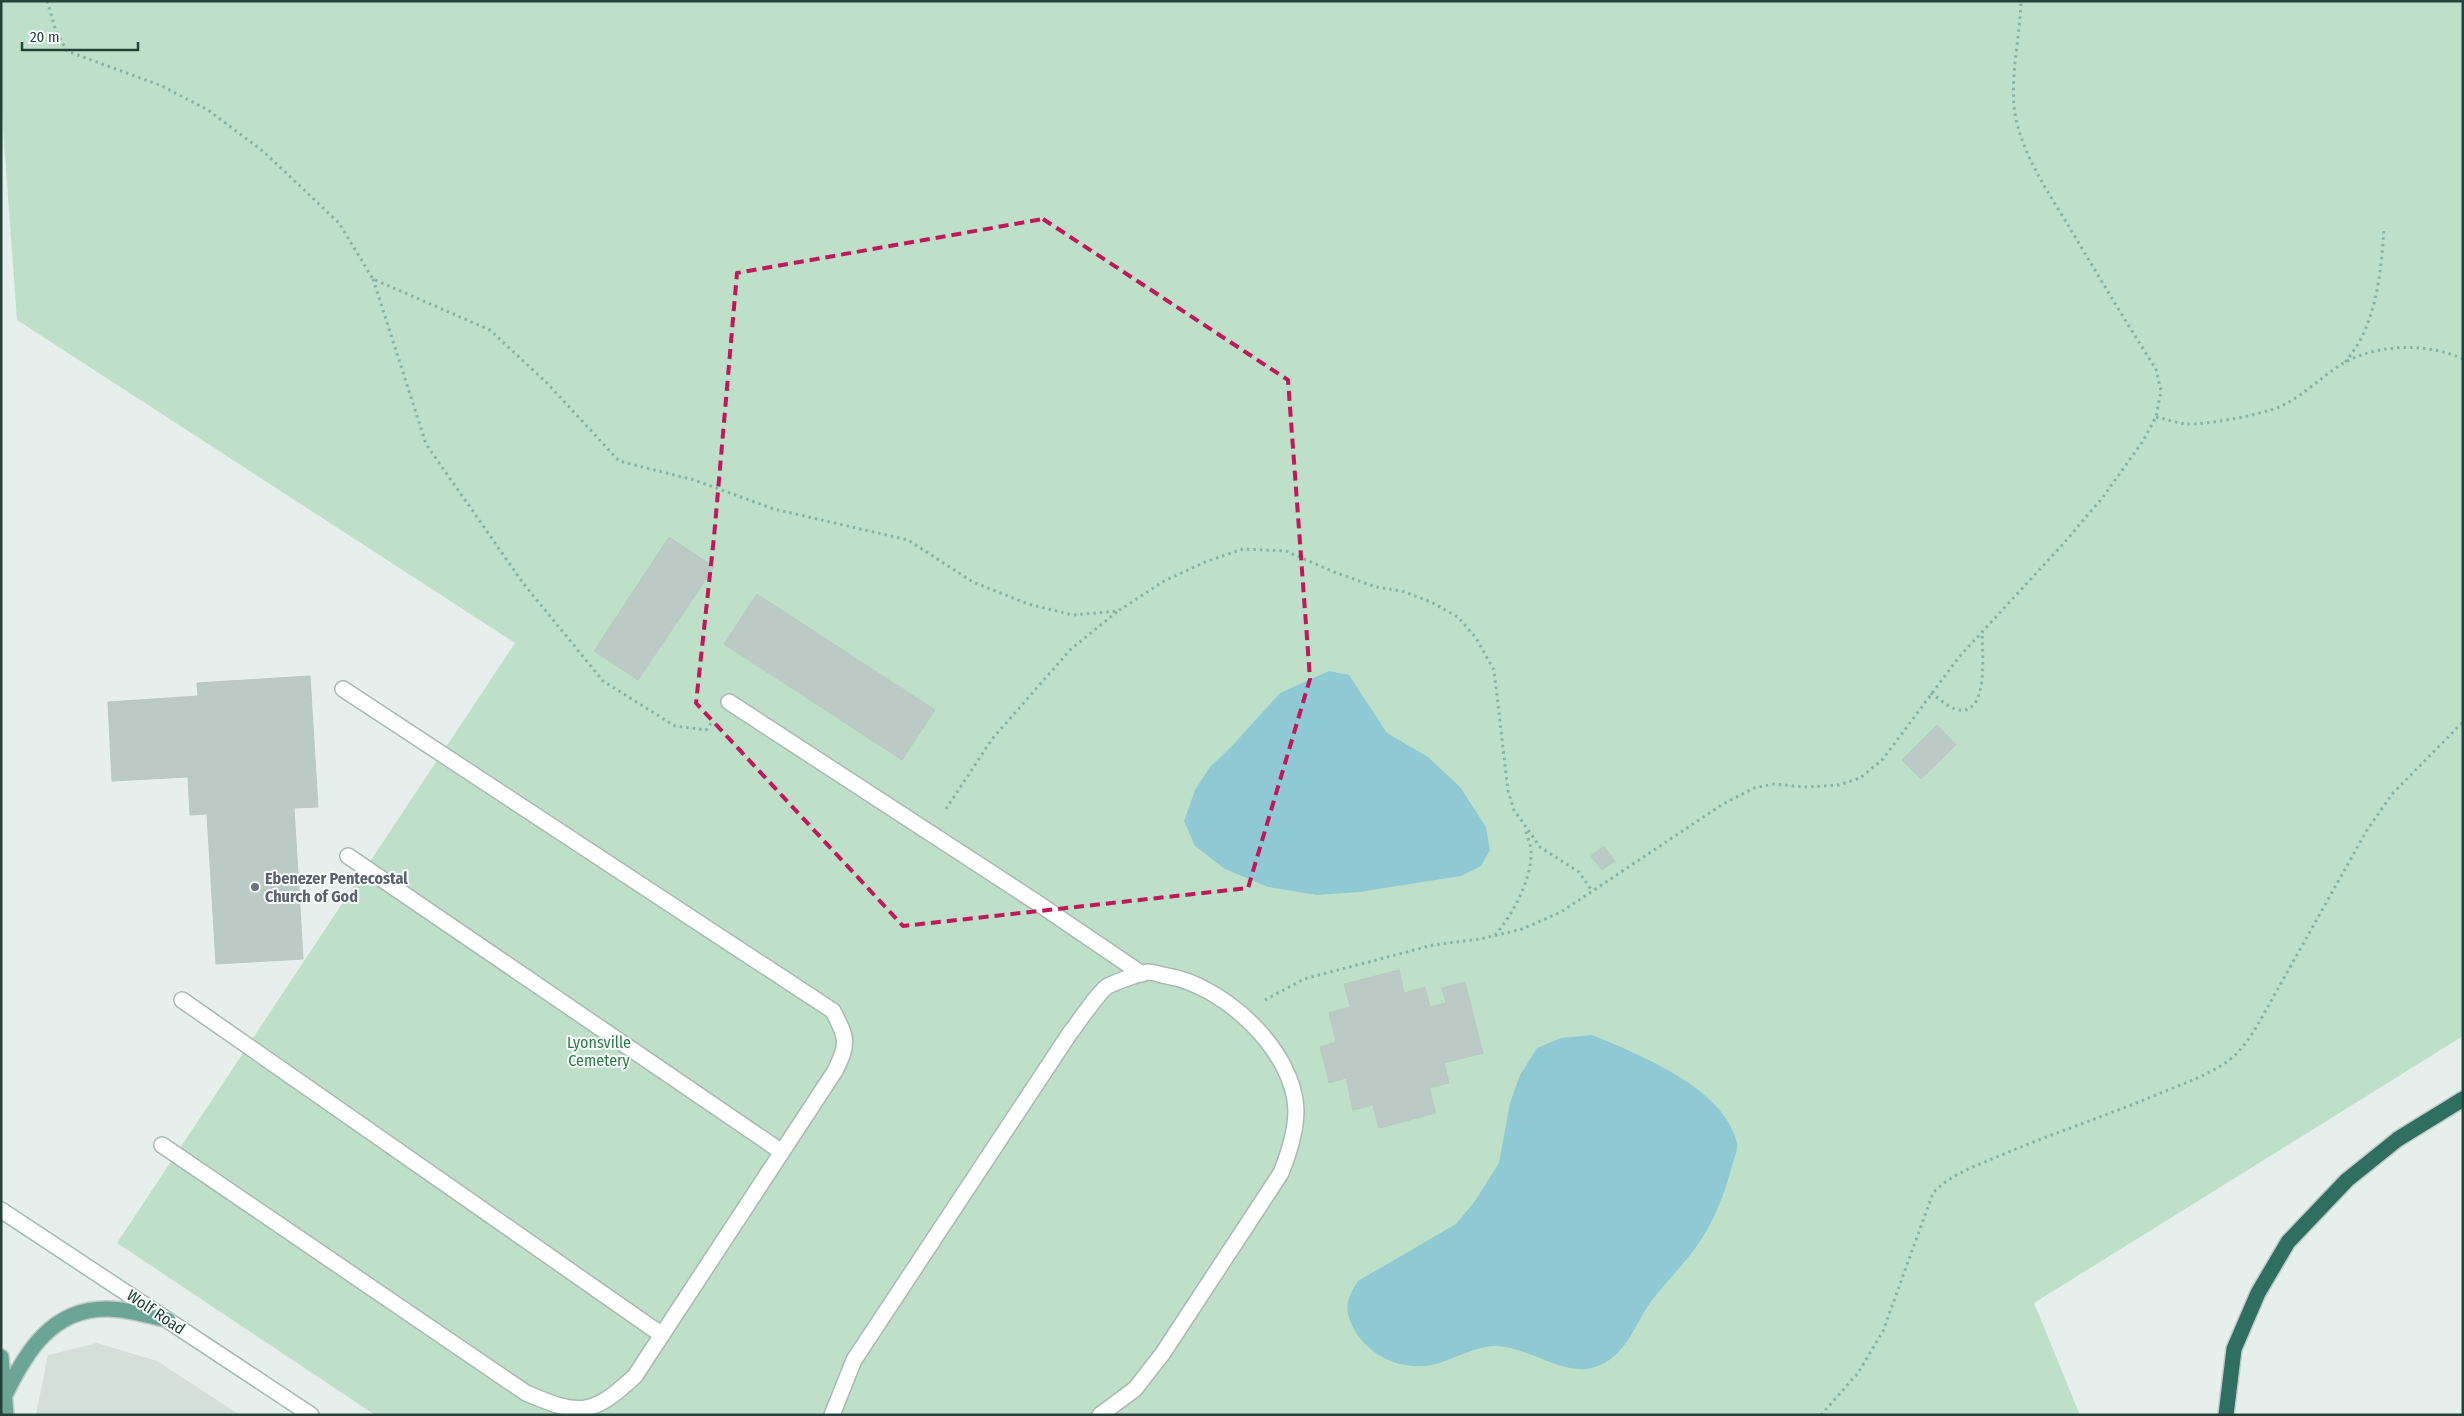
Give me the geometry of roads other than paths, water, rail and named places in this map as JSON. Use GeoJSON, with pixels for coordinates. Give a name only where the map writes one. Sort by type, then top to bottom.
{"type":"FeatureCollection","features":[{"type":"Feature","properties":{"kind":"highway"},"geometry":{"type":"LineString","coordinates":[[2226,1415],[2234,1349],[2258,1293],[2288,1242],[2347,1180],[2398,1139],[2463,1099]]}},
{"type":"Feature","properties":{"kind":"main road"},"geometry":{"type":"LineString","coordinates":[[6,1395],[22,1362],[36,1342],[50,1329],[68,1318],[107,1309],[168,1320]]}},
{"type":"Feature","properties":{"kind":"main road"},"geometry":{"type":"LineString","coordinates":[[1,1357],[6,1395],[6,1415]]}},
{"type":"Feature","properties":{"kind":"street"},"geometry":{"type":"LineString","coordinates":[[162,1146],[526,1393],[553,1406],[574,1412],[592,1409],[612,1400],[635,1376],[835,1071],[845,1050],[844,1032],[833,1011],[343,688]]}},
{"type":"Feature","properties":{"kind":"street"},"geometry":{"type":"LineString","coordinates":[[729,702],[930,832],[1142,974]]}},
{"type":"Feature","properties":{"kind":"street"},"geometry":{"type":"LineString","coordinates":[[348,856],[782,1152]]}},
{"type":"Feature","properties":{"kind":"street"},"geometry":{"type":"LineString","coordinates":[[832,1415],[854,1360],[1070,1033],[1107,986],[1148,972],[1182,978],[1206,990],[1241,1014],[1268,1042],[1287,1074],[1296,1109],[1292,1144],[1281,1173],[1163,1353],[1135,1389],[1100,1415]]}},
{"type":"Feature","properties":{"kind":"street"},"geometry":{"type":"LineString","coordinates":[[182,1000],[662,1336]]}},
{"type":"Feature","properties":{"kind":"street","name":"Wolf Road"},"geometry":{"type":"LineString","coordinates":[[1,1210],[311,1415]]}},
{"type":"Feature","properties":{"kind":"water"},"geometry":{"type":"Polygon","coordinates":[[[1329,671],[1349,675],[1387,733],[1428,757],[1460,787],[1486,827],[1490,850],[1481,866],[1461,876],[1359,892],[1317,895],[1268,887],[1225,869],[1195,846],[1184,821],[1195,790],[1210,767],[1232,746],[1280,693],[1329,671]]]}},
{"type":"Feature","properties":{"kind":"water"},"geometry":{"type":"Polygon","coordinates":[[[1592,1035],[1655,1063],[1677,1076],[1698,1090],[1716,1106],[1729,1123],[1737,1143],[1736,1151],[1722,1197],[1702,1238],[1648,1305],[1623,1347],[1615,1356],[1592,1368],[1569,1368],[1507,1347],[1495,1346],[1481,1348],[1427,1366],[1403,1365],[1381,1356],[1362,1341],[1349,1317],[1348,1300],[1358,1281],[1456,1224],[1475,1201],[1499,1163],[1510,1103],[1520,1075],[1537,1048],[1561,1038],[1592,1035]]]}},
{"type":"Feature","properties":{"kind":"place","name":"Ebenezer Pentecostal Church of God"},"geometry":{"type":"Point","coordinates":[255,887]}},
{"type":"Feature","properties":{"kind":"park label","name":"Lyonsville Cemetery"},"geometry":{"type":"Point","coordinates":[599,1051]}}]}
